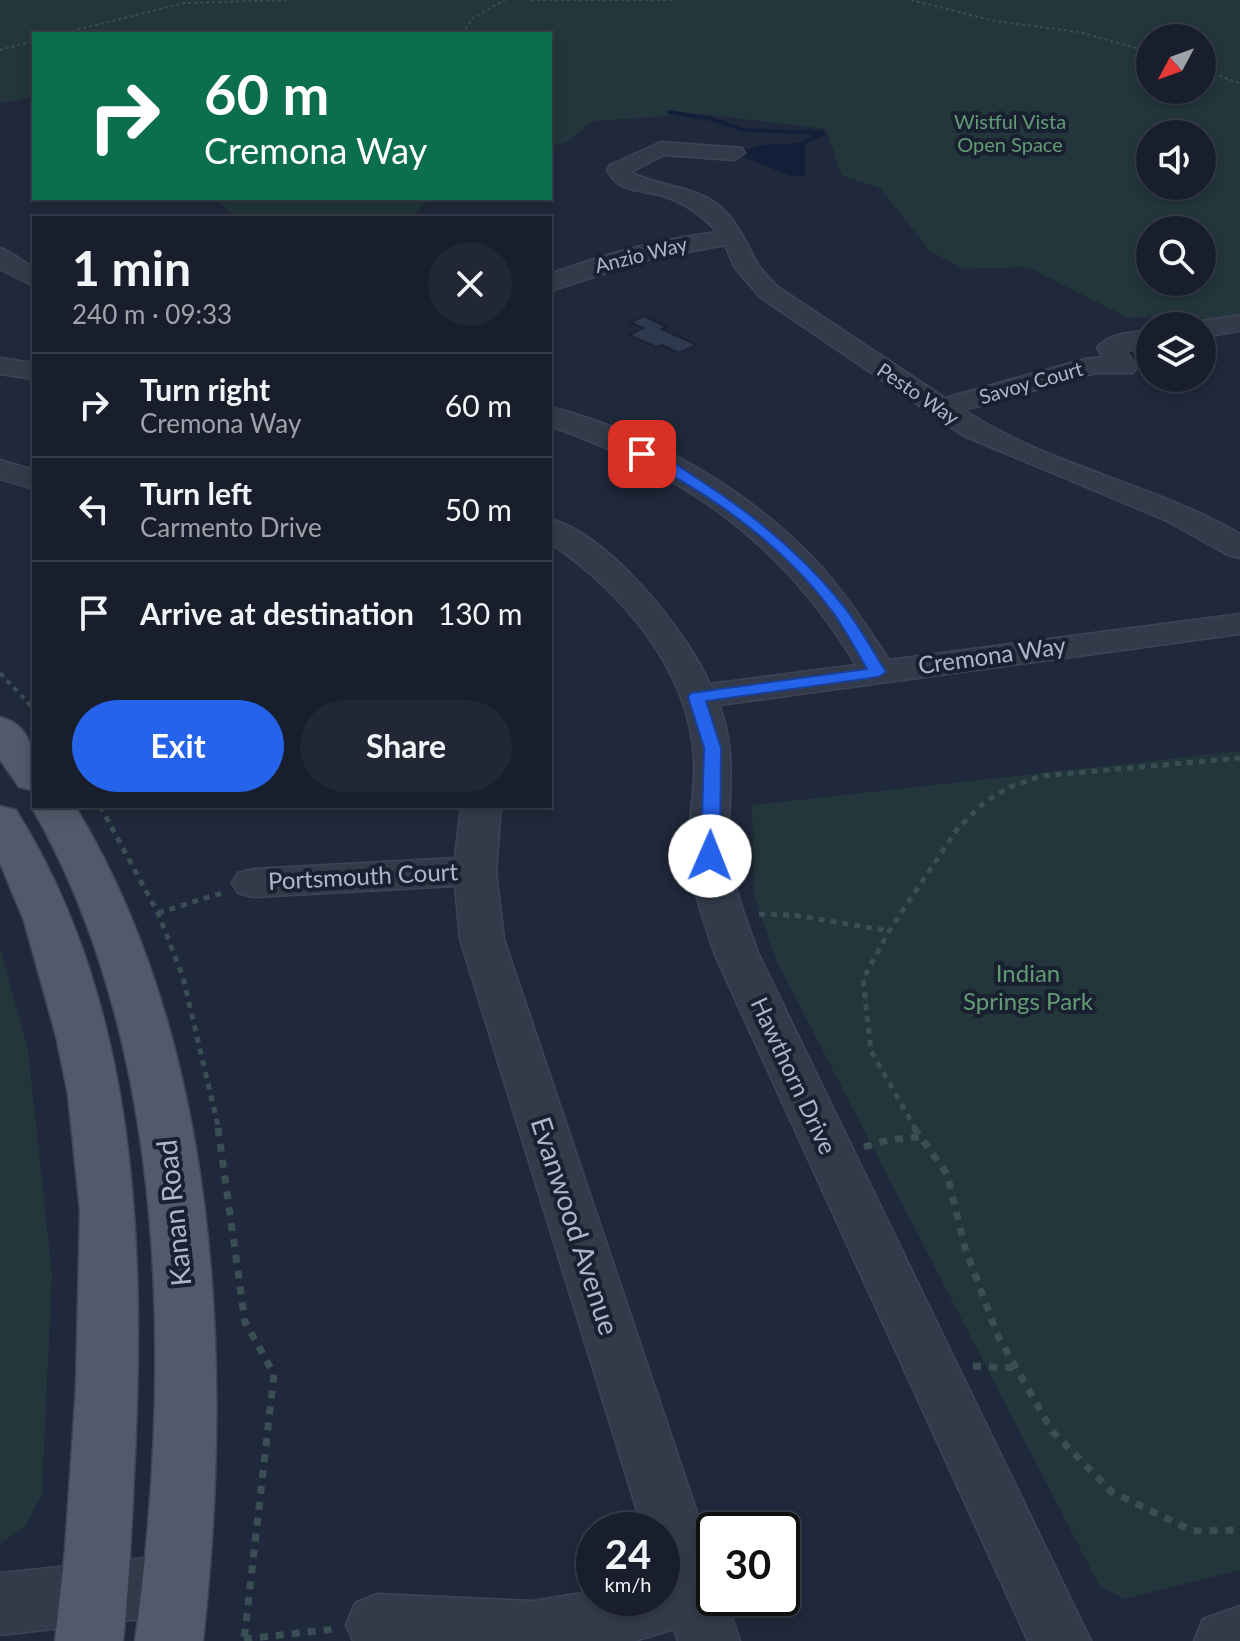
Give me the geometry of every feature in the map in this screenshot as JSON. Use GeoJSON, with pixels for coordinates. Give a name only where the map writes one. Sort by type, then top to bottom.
{"type":"FeatureCollection","features":[{"type":"Feature","properties":{"kind":"main road"},"geometry":{"type":"LineString","coordinates":[[0,730],[32,774]]}},
{"type":"Feature","properties":{"kind":"main road","name":"Kanan Road"},"geometry":{"type":"LineString","coordinates":[[54,808],[87,871],[119,948],[146,1036],[168,1137],[182,1244],[185,1371],[173,1613]]}},
{"type":"Feature","properties":{"kind":"main road"},"geometry":{"type":"LineString","coordinates":[[0,820],[34,887],[62,965],[85,1054],[101,1155],[110,1262],[106,1406],[92,1618]]}},
{"type":"Feature","properties":{"kind":"street","name":"Pesto Way"},"geometry":{"type":"LineString","coordinates":[[734,153],[661,148],[618,170],[620,175],[640,186],[668,190],[704,206],[734,237],[747,268],[769,292],[940,408],[1008,448],[1154,503],[1198,523],[1240,548]]}},
{"type":"Feature","properties":{"kind":"street","name":"Anzio Way"},"geometry":{"type":"LineString","coordinates":[[552,282],[626,255],[734,237]]}},
{"type":"Feature","properties":{"kind":"street"},"geometry":{"type":"LineString","coordinates":[[2,260],[32,277]]}},
{"type":"Feature","properties":{"kind":"street"},"geometry":{"type":"LineString","coordinates":[[1216,327],[1240,323]]}},
{"type":"Feature","properties":{"kind":"street","name":"Savoy Court"},"geometry":{"type":"LineString","coordinates":[[940,408],[1095,365],[1123,367],[1111,348],[1136,340]]}},
{"type":"Feature","properties":{"kind":"street"},"geometry":{"type":"LineString","coordinates":[[0,366],[32,371]]}},
{"type":"Feature","properties":{"kind":"street"},"geometry":{"type":"LineString","coordinates":[[552,417],[622,444],[681,474],[742,514],[794,558],[838,609],[878,672]]}},
{"type":"Feature","properties":{"kind":"street"},"geometry":{"type":"LineString","coordinates":[[0,469],[32,479]]}},
{"type":"Feature","properties":{"kind":"street","name":"Hawthorn Drive"},"geometry":{"type":"LineString","coordinates":[[552,531],[619,581],[664,632],[683,664],[697,697],[712,748],[710,856],[724,917],[737,955],[1060,1641]]}},
{"type":"Feature","properties":{"kind":"street","name":"Cremona Way"},"geometry":{"type":"LineString","coordinates":[[697,697],[1240,624]]}},
{"type":"Feature","properties":{"kind":"street","name":"Evanwood Avenue"},"geometry":{"type":"LineString","coordinates":[[481,808],[474,902],[482,939],[701,1617]]}},
{"type":"Feature","properties":{"kind":"street","name":"Portsmouth Court"},"geometry":{"type":"LineString","coordinates":[[253,883],[474,871]]}},
{"type":"Feature","properties":{"kind":"street"},"geometry":{"type":"LineString","coordinates":[[0,1604],[92,1618],[173,1613]]}},
{"type":"Feature","properties":{"kind":"street"},"geometry":{"type":"LineString","coordinates":[[377,1625],[533,1632],[597,1621],[701,1617]]}},
{"type":"Feature","properties":{"kind":"street"},"geometry":{"type":"LineString","coordinates":[[1225,1641],[1240,1637]]}},
{"type":"Feature","properties":{"kind":"path"},"geometry":{"type":"LineString","coordinates":[[68,32],[184,3],[291,0]]}},
{"type":"Feature","properties":{"kind":"path"},"geometry":{"type":"LineString","coordinates":[[463,32],[473,18],[505,0]]}},
{"type":"Feature","properties":{"kind":"path"},"geometry":{"type":"LineString","coordinates":[[531,0],[672,0]]}},
{"type":"Feature","properties":{"kind":"path"},"geometry":{"type":"LineString","coordinates":[[911,0],[994,21],[1079,32],[1136,48]]}},
{"type":"Feature","properties":{"kind":"path"},"geometry":{"type":"LineString","coordinates":[[0,50],[32,42]]}},
{"type":"Feature","properties":{"kind":"path"},"geometry":{"type":"LineString","coordinates":[[1216,75],[1240,83]]}},
{"type":"Feature","properties":{"kind":"path"},"geometry":{"type":"LineString","coordinates":[[0,673],[32,707]]}},
{"type":"Feature","properties":{"kind":"path"},"geometry":{"type":"LineString","coordinates":[[1240,758],[1041,776],[1012,786],[986,801],[958,828],[889,931],[863,979],[871,1051],[921,1137],[947,1174],[965,1248],[998,1336],[1052,1431],[1112,1492],[1193,1531],[1240,1530]]}},
{"type":"Feature","properties":{"kind":"path"},"geometry":{"type":"LineString","coordinates":[[158,913],[253,883]]}},
{"type":"Feature","properties":{"kind":"path"},"geometry":{"type":"LineString","coordinates":[[724,917],[793,915],[889,931]]}},
{"type":"Feature","properties":{"kind":"path"},"geometry":{"type":"LineString","coordinates":[[832,1157],[888,1140],[921,1137]]}},
{"type":"Feature","properties":{"kind":"path"},"geometry":{"type":"LineString","coordinates":[[244,1639],[377,1625]]}},
{"type":"Feature","properties":{"kind":"green space","name":"Wistful Vista Open Space"},"geometry":{"type":"Polygon","coordinates":[[[0,0],[1240,0],[1240,329],[1216,327],[1216,312],[1136,312],[1136,318],[1128,318],[1028,267],[963,269],[930,251],[880,188],[842,176],[826,129],[702,114],[593,121],[567,142],[552,146],[552,32],[32,32],[32,97],[0,103],[0,0]]]}},
{"type":"Feature","properties":{"kind":"green space"},"geometry":{"type":"Polygon","coordinates":[[[218,200],[427,200],[414,216],[233,216],[218,200]]]}},
{"type":"Feature","properties":{"kind":"green space","name":"Indian Springs Park"},"geometry":{"type":"Polygon","coordinates":[[[1240,751],[1240,1570],[1124,1599],[1099,1585],[776,960],[754,894],[752,805],[1240,751]]]}},
{"type":"Feature","properties":{"kind":"green space"},"geometry":{"type":"Polygon","coordinates":[[[0,949],[28,1049],[52,1275],[42,1493],[25,1527],[0,1544],[0,949]]]}},
{"type":"Feature","properties":{"kind":"water"},"geometry":{"type":"Polygon","coordinates":[[[805,144],[805,177],[789,175],[740,156],[738,152],[761,145],[805,144]]]}},
{"type":"Feature","properties":{"kind":"building"},"geometry":{"type":"Polygon","coordinates":[[[644,316],[667,327],[662,329],[697,345],[679,353],[629,335],[643,328],[630,322],[644,316]]]}},
{"type":"Feature","properties":{"kind":"waterway"},"geometry":{"type":"LineString","coordinates":[[669,112],[711,119],[744,130],[823,133],[802,143]]}},
{"type":"Feature","properties":{"kind":"route"},"geometry":{"type":"LineString","coordinates":[[642,454],[681,474],[742,514],[794,558],[838,609],[878,672],[697,697],[712,748],[710,856]]}}]}
